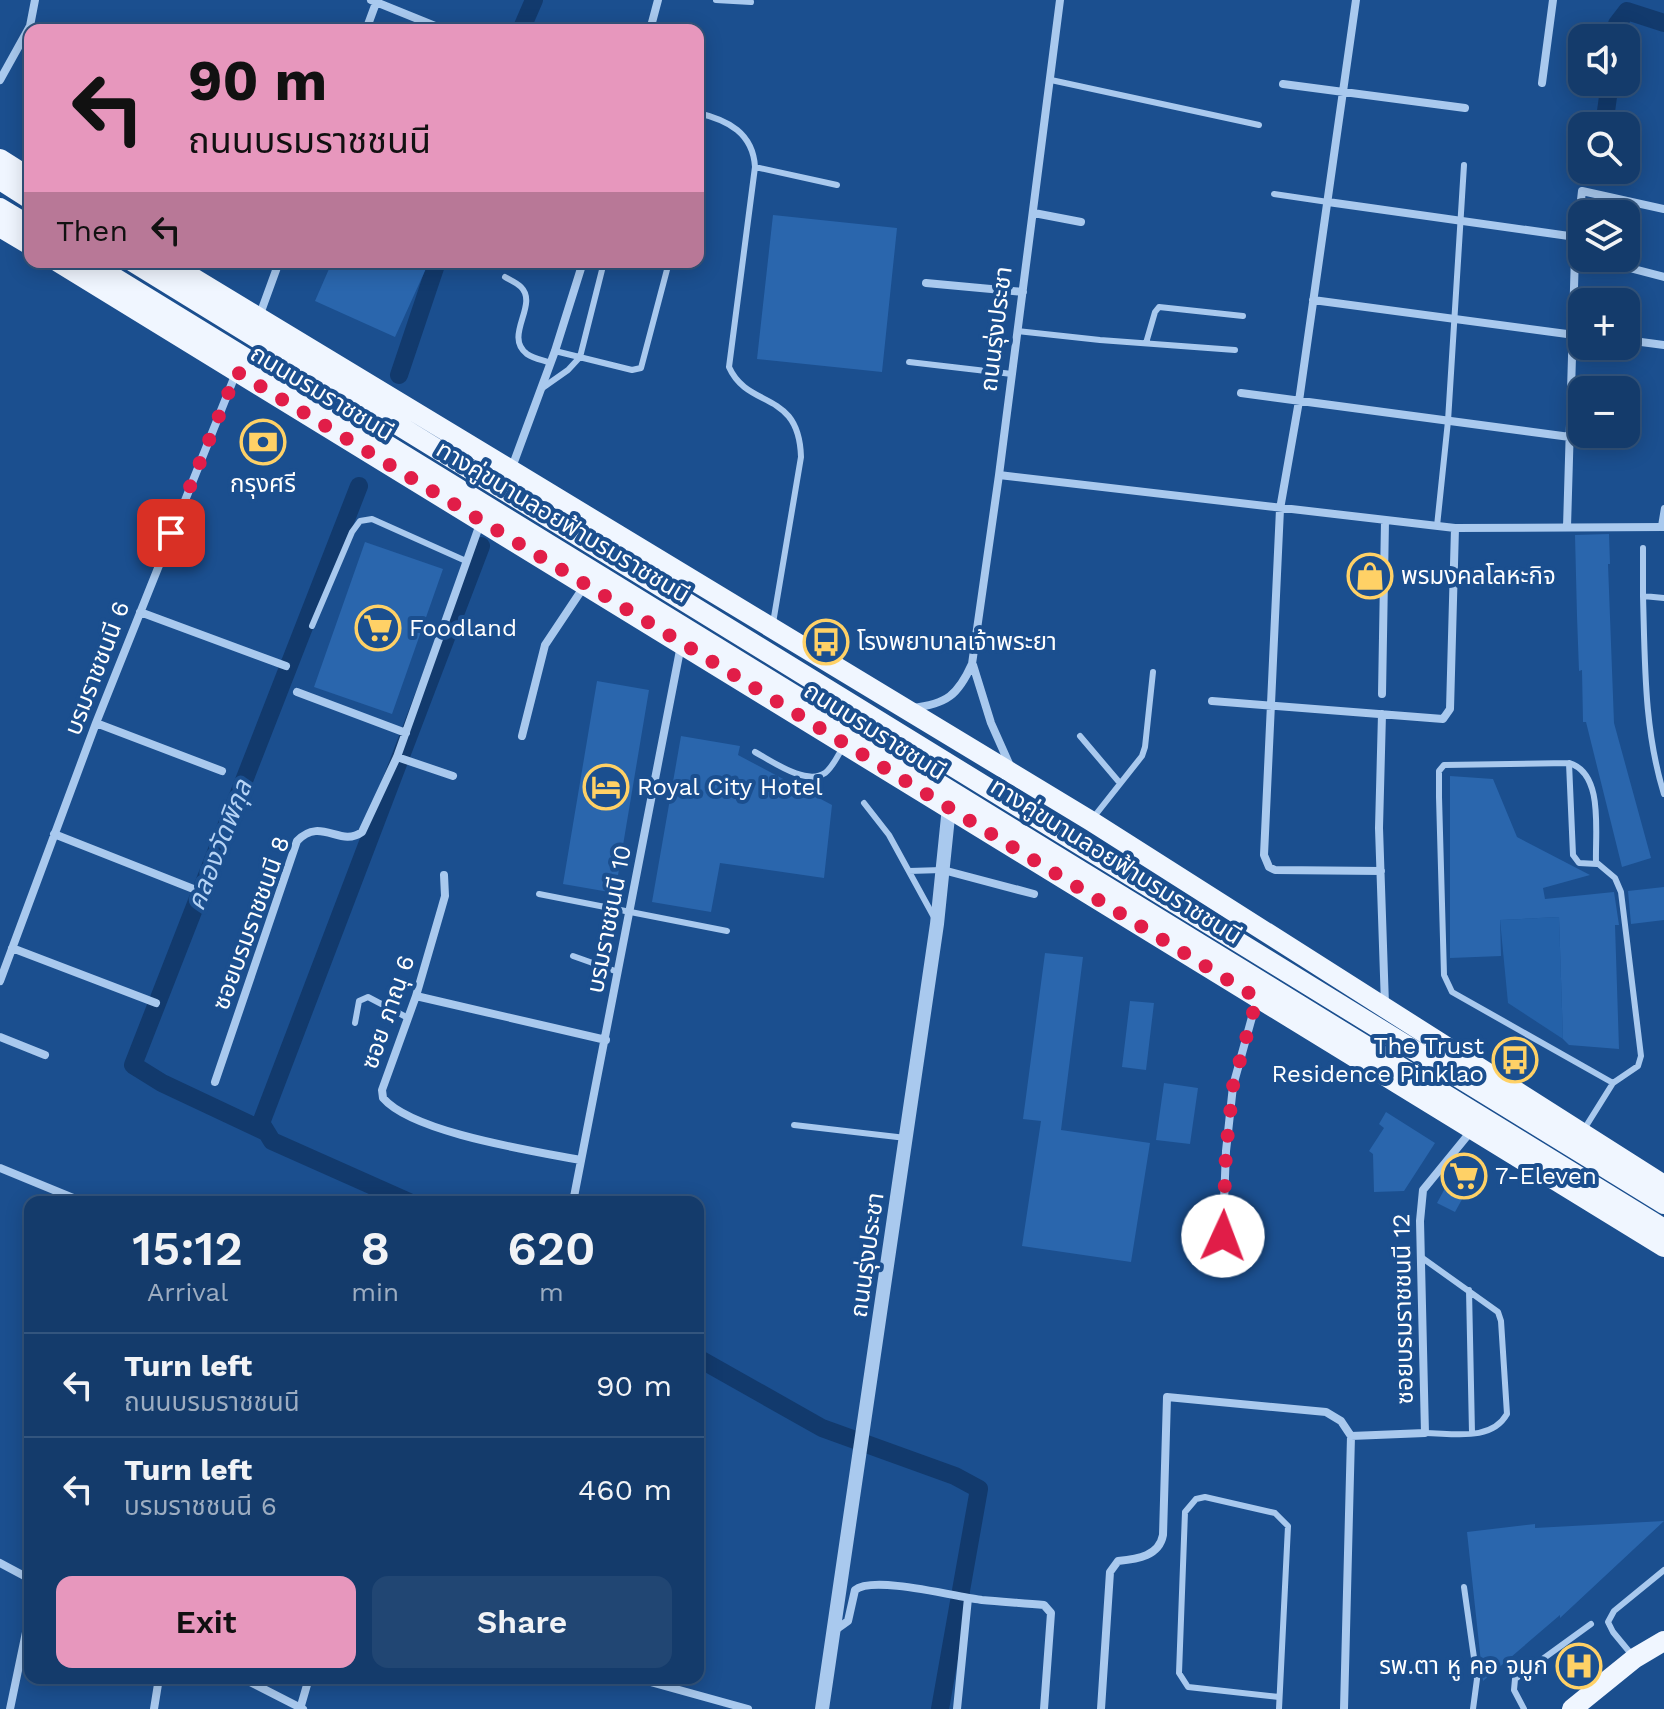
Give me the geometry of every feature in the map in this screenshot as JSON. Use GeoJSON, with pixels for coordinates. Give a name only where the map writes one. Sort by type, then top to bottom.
{"type":"FeatureCollection","features":[{"type":"Feature","properties":{"kind":"main road"},"geometry":{"type":"LineString","coordinates":[[0,159],[24,174]]}},
{"type":"Feature","properties":{"kind":"main road"},"geometry":{"type":"LineString","coordinates":[[0,180],[24,195]]}},
{"type":"Feature","properties":{"kind":"main road"},"geometry":{"type":"LineString","coordinates":[[0,208],[24,222]]}},
{"type":"Feature","properties":{"kind":"main road"},"geometry":{"type":"LineString","coordinates":[[0,227],[24,241]]}},
{"type":"Feature","properties":{"kind":"main road","name":"ถนนบรมราชชนนี"},"geometry":{"type":"LineString","coordinates":[[68,268],[1664,1247]]}},
{"type":"Feature","properties":{"kind":"main road","name":"ทางคู่ขนานลอยฟ้าบรมราชชนนี"},"geometry":{"type":"LineString","coordinates":[[99,268],[1664,1229]]}},
{"type":"Feature","properties":{"kind":"main road","name":"ทางคู่ขนานลอยฟ้าบรมราชชนนี"},"geometry":{"type":"LineString","coordinates":[[143,268],[1664,1204]]}},
{"type":"Feature","properties":{"kind":"main road","name":"ถนนบรมราชชนนี"},"geometry":{"type":"LineString","coordinates":[[177,268],[1091,821],[1664,1185]]}},
{"type":"Feature","properties":{"kind":"main road"},"geometry":{"type":"LineString","coordinates":[[1572,1709],[1664,1632]]}},
{"type":"Feature","properties":{"kind":"main road"},"geometry":{"type":"LineString","coordinates":[[1635,1658],[1664,1641]]}},
{"type":"Feature","properties":{"kind":"street"},"geometry":{"type":"LineString","coordinates":[[652,24],[658,0]]}},
{"type":"Feature","properties":{"kind":"street","name":"ถนนรุ่งประชา"},"geometry":{"type":"LineString","coordinates":[[907,709],[928,706],[954,695],[962,687],[972,664],[1060,0]]}},
{"type":"Feature","properties":{"kind":"street"},"geometry":{"type":"LineString","coordinates":[[1356,0],[1299,401],[1280,509],[1265,863],[1275,870],[1381,871]]}},
{"type":"Feature","properties":{"kind":"street"},"geometry":{"type":"LineString","coordinates":[[1542,83],[1553,0]]}},
{"type":"Feature","properties":{"kind":"street"},"geometry":{"type":"LineString","coordinates":[[30,24],[35,1]]}},
{"type":"Feature","properties":{"kind":"street"},"geometry":{"type":"LineString","coordinates":[[368,24],[375,1],[431,24]]}},
{"type":"Feature","properties":{"kind":"street"},"geometry":{"type":"LineString","coordinates":[[0,80],[24,37]]}},
{"type":"Feature","properties":{"kind":"street"},"geometry":{"type":"LineString","coordinates":[[1283,84],[1465,108]]}},
{"type":"Feature","properties":{"kind":"street"},"geometry":{"type":"LineString","coordinates":[[1581,200],[1582,191],[1623,200]]}},
{"type":"Feature","properties":{"kind":"street"},"geometry":{"type":"LineString","coordinates":[[1328,202],[1568,236]]}},
{"type":"Feature","properties":{"kind":"street"},"geometry":{"type":"LineString","coordinates":[[1640,204],[1664,209]]}},
{"type":"Feature","properties":{"kind":"street"},"geometry":{"type":"LineString","coordinates":[[1034,213],[1081,222]]}},
{"type":"Feature","properties":{"kind":"street"},"geometry":{"type":"LineString","coordinates":[[259,318],[277,268]]}},
{"type":"Feature","properties":{"kind":"street"},"geometry":{"type":"LineString","coordinates":[[511,471],[551,363],[581,268]]}},
{"type":"Feature","properties":{"kind":"street"},"geometry":{"type":"LineString","coordinates":[[1640,271],[1664,277]]}},
{"type":"Feature","properties":{"kind":"street"},"geometry":{"type":"LineString","coordinates":[[926,283],[1023,292]]}},
{"type":"Feature","properties":{"kind":"street"},"geometry":{"type":"LineString","coordinates":[[1313,300],[1568,335]]}},
{"type":"Feature","properties":{"kind":"street"},"geometry":{"type":"LineString","coordinates":[[1640,342],[1664,345]]}},
{"type":"Feature","properties":{"kind":"street","name":"บรมราชชนนี 6"},"geometry":{"type":"LineString","coordinates":[[0,981],[96,723],[237,372]]}},
{"type":"Feature","properties":{"kind":"street"},"geometry":{"type":"LineString","coordinates":[[1241,393],[1568,437]]}},
{"type":"Feature","properties":{"kind":"street"},"geometry":{"type":"LineString","coordinates":[[1567,527],[1570,448]]}},
{"type":"Feature","properties":{"kind":"street"},"geometry":{"type":"LineString","coordinates":[[999,475],[1455,528],[1662,526]]}},
{"type":"Feature","properties":{"kind":"street","name":"ซอยบรมราชชนนี 8"},"geometry":{"type":"LineString","coordinates":[[215,1082],[297,841],[310,831],[355,837],[362,832],[397,757],[481,520]]}},
{"type":"Feature","properties":{"kind":"street"},"geometry":{"type":"LineString","coordinates":[[1382,694],[1385,521]]}},
{"type":"Feature","properties":{"kind":"street"},"geometry":{"type":"LineString","coordinates":[[1212,701],[1437,720],[1447,716],[1450,709],[1455,528]]}},
{"type":"Feature","properties":{"kind":"street"},"geometry":{"type":"LineString","coordinates":[[522,736],[545,645],[585,584]]}},
{"type":"Feature","properties":{"kind":"street"},"geometry":{"type":"LineString","coordinates":[[140,612],[286,666]]}},
{"type":"Feature","properties":{"kind":"street","name":"บรมราชชนนี 10"},"geometry":{"type":"LineString","coordinates":[[574,1196],[682,643]]}},
{"type":"Feature","properties":{"kind":"street","name":"ถนนรุ่งประชา"},"geometry":{"type":"LineString","coordinates":[[972,664],[991,723],[1015,776]]}},
{"type":"Feature","properties":{"kind":"street"},"geometry":{"type":"LineString","coordinates":[[297,692],[406,733]]}},
{"type":"Feature","properties":{"kind":"street"},"geometry":{"type":"LineString","coordinates":[[1382,714],[1381,871],[1385,1006]]}},
{"type":"Feature","properties":{"kind":"street"},"geometry":{"type":"LineString","coordinates":[[96,723],[222,771]]}},
{"type":"Feature","properties":{"kind":"street"},"geometry":{"type":"LineString","coordinates":[[397,757],[453,776]]}},
{"type":"Feature","properties":{"kind":"street","name":"ถนนรุ่งประชา"},"geometry":{"type":"LineString","coordinates":[[822,1709],[937,924],[949,807]]}},
{"type":"Feature","properties":{"kind":"street"},"geometry":{"type":"LineString","coordinates":[[54,834],[196,890]]}},
{"type":"Feature","properties":{"kind":"street"},"geometry":{"type":"LineString","coordinates":[[943,870],[1034,894]]}},
{"type":"Feature","properties":{"kind":"street","name":"ซอย ภาณุ 6"},"geometry":{"type":"LineString","coordinates":[[444,875],[445,896],[416,996],[382,1090],[385,1102],[467,1137],[580,1160]]}},
{"type":"Feature","properties":{"kind":"street"},"geometry":{"type":"LineString","coordinates":[[12,948],[156,1003]]}},
{"type":"Feature","properties":{"kind":"street"},"geometry":{"type":"LineString","coordinates":[[416,996],[606,1040]]}},
{"type":"Feature","properties":{"kind":"street"},"geometry":{"type":"LineString","coordinates":[[1222,1253],[1226,1151],[1233,1086],[1257,998]]}},
{"type":"Feature","properties":{"kind":"street"},"geometry":{"type":"LineString","coordinates":[[0,1037],[45,1055]]}},
{"type":"Feature","properties":{"kind":"street","name":"ซอยบรมราชชนนี 12"},"geometry":{"type":"LineString","coordinates":[[1351,1436],[1425,1433],[1420,1221],[1423,1190],[1472,1130]]}},
{"type":"Feature","properties":{"kind":"street"},"geometry":{"type":"LineString","coordinates":[[0,1168],[68,1196]]}},
{"type":"Feature","properties":{"kind":"street"},"geometry":{"type":"LineString","coordinates":[[1101,1709],[1110,1572],[1118,1561],[1148,1556],[1161,1545],[1166,1502],[1167,1397],[1326,1412],[1341,1421],[1351,1436],[1344,1709]]}},
{"type":"Feature","properties":{"kind":"street"},"geometry":{"type":"LineString","coordinates":[[0,1563],[24,1576]]}},
{"type":"Feature","properties":{"kind":"street"},"geometry":{"type":"LineString","coordinates":[[833,1632],[848,1621],[858,1586],[895,1585],[968,1598],[1044,1605],[1051,1613],[1044,1709]]}},
{"type":"Feature","properties":{"kind":"street"},"geometry":{"type":"LineString","coordinates":[[957,1709],[968,1598]]}},
{"type":"Feature","properties":{"kind":"street"},"geometry":{"type":"LineString","coordinates":[[10,1709],[24,1642]]}},
{"type":"Feature","properties":{"kind":"street"},"geometry":{"type":"LineString","coordinates":[[154,1709],[158,1684]]}},
{"type":"Feature","properties":{"kind":"street"},"geometry":{"type":"LineString","coordinates":[[253,1684],[301,1709],[307,1684]]}},
{"type":"Feature","properties":{"kind":"street"},"geometry":{"type":"LineString","coordinates":[[658,1684],[748,1709]]}},
{"type":"Feature","properties":{"kind":"lane"},"geometry":{"type":"LineString","coordinates":[[716,0],[751,2]]}},
{"type":"Feature","properties":{"kind":"lane"},"geometry":{"type":"LineString","coordinates":[[1051,80],[1259,125]]}},
{"type":"Feature","properties":{"kind":"lane"},"geometry":{"type":"LineString","coordinates":[[704,115],[730,123],[741,132],[751,145],[755,167],[729,367],[734,379],[784,410],[801,437],[772,630]]}},
{"type":"Feature","properties":{"kind":"lane"},"geometry":{"type":"LineString","coordinates":[[1437,526],[1448,421],[1464,165]]}},
{"type":"Feature","properties":{"kind":"lane"},"geometry":{"type":"LineString","coordinates":[[755,167],[837,185]]}},
{"type":"Feature","properties":{"kind":"lane"},"geometry":{"type":"LineString","coordinates":[[1274,194],[1328,202]]}},
{"type":"Feature","properties":{"kind":"lane"},"geometry":{"type":"LineString","coordinates":[[541,389],[568,370],[580,357],[602,268]]}},
{"type":"Feature","properties":{"kind":"lane"},"geometry":{"type":"LineString","coordinates":[[555,351],[634,370],[641,368],[667,268]]}},
{"type":"Feature","properties":{"kind":"lane"},"geometry":{"type":"LineString","coordinates":[[505,277],[521,286],[527,300],[519,343],[524,352],[551,363]]}},
{"type":"Feature","properties":{"kind":"lane"},"geometry":{"type":"LineString","coordinates":[[1146,343],[1159,307],[1243,316]]}},
{"type":"Feature","properties":{"kind":"lane"},"geometry":{"type":"LineString","coordinates":[[1017,331],[1235,350]]}},
{"type":"Feature","properties":{"kind":"lane"},"geometry":{"type":"LineString","coordinates":[[909,362],[1012,374]]}},
{"type":"Feature","properties":{"kind":"lane"},"geometry":{"type":"LineString","coordinates":[[1662,526],[1664,508]]}},
{"type":"Feature","properties":{"kind":"lane"},"geometry":{"type":"LineString","coordinates":[[312,626],[352,532],[360,521],[372,519],[466,561]]}},
{"type":"Feature","properties":{"kind":"lane"},"geometry":{"type":"LineString","coordinates":[[1643,548],[1643,636],[1650,736],[1653,759],[1664,794]]}},
{"type":"Feature","properties":{"kind":"lane"},"geometry":{"type":"LineString","coordinates":[[1643,596],[1664,598]]}},
{"type":"Feature","properties":{"kind":"lane"},"geometry":{"type":"LineString","coordinates":[[863,639],[975,643]]}},
{"type":"Feature","properties":{"kind":"lane"},"geometry":{"type":"LineString","coordinates":[[1091,821],[1142,756],[1153,672]]}},
{"type":"Feature","properties":{"kind":"lane"},"geometry":{"type":"LineString","coordinates":[[1080,736],[1119,782]]}},
{"type":"Feature","properties":{"kind":"lane"},"geometry":{"type":"LineString","coordinates":[[755,752],[794,772],[813,777],[830,768],[845,744]]}},
{"type":"Feature","properties":{"kind":"lane"},"geometry":{"type":"LineString","coordinates":[[1569,763],[1575,860],[1597,864],[1615,878],[1621,892],[1641,1045],[1638,1066],[1613,1083],[1581,1134]]}},
{"type":"Feature","properties":{"kind":"lane"},"geometry":{"type":"LineString","coordinates":[[1597,864],[1590,783],[1580,766],[1569,763],[1441,767],[1439,797],[1444,975],[1452,992],[1613,1083]]}},
{"type":"Feature","properties":{"kind":"lane"},"geometry":{"type":"LineString","coordinates":[[864,803],[889,835],[937,924]]}},
{"type":"Feature","properties":{"kind":"lane"},"geometry":{"type":"LineString","coordinates":[[909,871],[943,870]]}},
{"type":"Feature","properties":{"kind":"lane"},"geometry":{"type":"LineString","coordinates":[[539,894],[727,931]]}},
{"type":"Feature","properties":{"kind":"lane"},"geometry":{"type":"LineString","coordinates":[[573,956],[618,972]]}},
{"type":"Feature","properties":{"kind":"lane"},"geometry":{"type":"LineString","coordinates":[[355,1023],[359,1001],[368,997],[408,1018]]}},
{"type":"Feature","properties":{"kind":"lane"},"geometry":{"type":"LineString","coordinates":[[794,1125],[906,1138]]}},
{"type":"Feature","properties":{"kind":"lane"},"geometry":{"type":"LineString","coordinates":[[1421,1257],[1498,1312],[1507,1414],[1502,1423],[1485,1433],[1425,1433]]}},
{"type":"Feature","properties":{"kind":"lane"},"geometry":{"type":"LineString","coordinates":[[1469,1290],[1472,1433]]}},
{"type":"Feature","properties":{"kind":"lane"},"geometry":{"type":"LineString","coordinates":[[1279,1697],[1188,1687],[1181,1679],[1185,1512],[1196,1499],[1205,1497],[1275,1513],[1288,1526],[1279,1709]]}},
{"type":"Feature","properties":{"kind":"lane"},"geometry":{"type":"LineString","coordinates":[[1635,1658],[1608,1622],[1614,1611],[1664,1570]]}},
{"type":"Feature","properties":{"kind":"lane"},"geometry":{"type":"LineString","coordinates":[[1464,1587],[1477,1679],[1473,1709]]}},
{"type":"Feature","properties":{"kind":"lane"},"geometry":{"type":"LineString","coordinates":[[1524,1709],[1514,1690],[1515,1679],[1591,1624]]}},
{"type":"Feature","properties":{"kind":"shaded area"},"geometry":{"type":"Polygon","coordinates":[[[1559,917],[1563,1039],[1508,1003],[1500,920],[1559,917]]]}},
{"type":"Feature","properties":{"kind":"building"},"geometry":{"type":"Polygon","coordinates":[[[773,215],[897,228],[882,372],[757,359],[773,215]]]}},
{"type":"Feature","properties":{"kind":"building"},"geometry":{"type":"Polygon","coordinates":[[[329,268],[426,268],[395,337],[315,301],[329,268]]]}},
{"type":"Feature","properties":{"kind":"building"},"geometry":{"type":"Polygon","coordinates":[[[1609,534],[1614,723],[1651,858],[1622,867],[1586,722],[1583,722],[1582,670],[1579,671],[1575,535],[1609,534]]]}},
{"type":"Feature","properties":{"kind":"building","name":"Foodland"},"geometry":{"type":"Polygon","coordinates":[[[365,542],[443,569],[392,714],[314,687],[365,542]]]}},
{"type":"Feature","properties":{"kind":"building","name":"Royal City Hotel"},"geometry":{"type":"Polygon","coordinates":[[[597,681],[649,690],[615,893],[563,884],[597,681]]]}},
{"type":"Feature","properties":{"kind":"building"},"geometry":{"type":"Polygon","coordinates":[[[681,736],[740,746],[738,755],[832,805],[824,878],[720,863],[711,912],[652,902],[681,736]]]}},
{"type":"Feature","properties":{"kind":"building"},"geometry":{"type":"Polygon","coordinates":[[[1450,776],[1493,779],[1517,837],[1590,875],[1543,888],[1545,899],[1614,892],[1619,925],[1615,925],[1619,1049],[1569,1045],[1563,1039],[1559,917],[1500,920],[1501,956],[1450,958],[1450,776]]]}},
{"type":"Feature","properties":{"kind":"building"},"geometry":{"type":"Polygon","coordinates":[[[1664,887],[1664,920],[1631,924],[1628,891],[1664,887]]]}},
{"type":"Feature","properties":{"kind":"building"},"geometry":{"type":"Polygon","coordinates":[[[1045,953],[1083,957],[1061,1130],[1150,1143],[1131,1262],[1022,1246],[1041,1121],[1023,1119],[1045,953]]]}},
{"type":"Feature","properties":{"kind":"building"},"geometry":{"type":"Polygon","coordinates":[[[1130,1001],[1154,1003],[1146,1070],[1122,1067],[1130,1001]]]}},
{"type":"Feature","properties":{"kind":"building"},"geometry":{"type":"Polygon","coordinates":[[[1164,1083],[1198,1088],[1190,1144],[1156,1140],[1164,1083]]]}},
{"type":"Feature","properties":{"kind":"building"},"geometry":{"type":"Polygon","coordinates":[[[1386,1112],[1435,1143],[1404,1191],[1374,1192],[1373,1154],[1369,1151],[1384,1128],[1379,1124],[1386,1112]]]}},
{"type":"Feature","properties":{"kind":"building"},"geometry":{"type":"Polygon","coordinates":[[[1458,1164],[1476,1174],[1455,1212],[1437,1203],[1458,1164]]]}},
{"type":"Feature","properties":{"kind":"building"},"geometry":{"type":"Polygon","coordinates":[[[1664,1521],[1560,1618],[1560,1615],[1483,1681],[1467,1532],[1535,1524],[1535,1528],[1664,1521]]]}},
{"type":"Feature","properties":{"kind":"waterway","name":"คลองวัดพิกุล"},"geometry":{"type":"LineString","coordinates":[[524,24],[534,0]]}},
{"type":"Feature","properties":{"kind":"waterway"},"geometry":{"type":"LineString","coordinates":[[1617,24],[1627,11],[1664,23]]}},
{"type":"Feature","properties":{"kind":"waterway"},"geometry":{"type":"LineString","coordinates":[[1606,112],[1608,96]]}},
{"type":"Feature","properties":{"kind":"waterway","name":"คลองวัดพิกุล"},"geometry":{"type":"LineString","coordinates":[[399,375],[435,268]]}},
{"type":"Feature","properties":{"kind":"waterway","name":"คลองวัดพิกุล"},"geometry":{"type":"LineString","coordinates":[[266,1132],[162,1083],[133,1065],[359,486]]}},
{"type":"Feature","properties":{"kind":"waterway"},"geometry":{"type":"LineString","coordinates":[[396,1196],[272,1141],[261,1123],[481,546]]}},
{"type":"Feature","properties":{"kind":"waterway"},"geometry":{"type":"LineString","coordinates":[[704,1361],[822,1428],[955,1476],[979,1489],[940,1709]]}},
{"type":"Feature","properties":{"kind":"place","name":"กรุงศรี"},"geometry":{"type":"Point","coordinates":[263,442]}},
{"type":"Feature","properties":{"kind":"place","name":"พรมงคลโลหะกิจ"},"geometry":{"type":"Point","coordinates":[1370,576]}},
{"type":"Feature","properties":{"kind":"place","name":"Foodland"},"geometry":{"type":"Point","coordinates":[378,628]}},
{"type":"Feature","properties":{"kind":"place","name":"โรงพยาบาลเจ้าพระยา"},"geometry":{"type":"Point","coordinates":[826,642]}},
{"type":"Feature","properties":{"kind":"place","name":"Royal City Hotel"},"geometry":{"type":"Point","coordinates":[606,787]}},
{"type":"Feature","properties":{"kind":"place","name":"The Trust Residence Pinklao"},"geometry":{"type":"Point","coordinates":[1515,1060]}},
{"type":"Feature","properties":{"kind":"place","name":"7-Eleven"},"geometry":{"type":"Point","coordinates":[1464,1176]}},
{"type":"Feature","properties":{"kind":"place","name":"รพ.ตา หู คอ จมูก"},"geometry":{"type":"Point","coordinates":[1579,1666]}},
{"type":"Feature","properties":{"kind":"route"},"geometry":{"type":"LineString","coordinates":[[171,533],[237,372],[1257,998],[1233,1086],[1226,1151],[1223,1236]]}}]}
